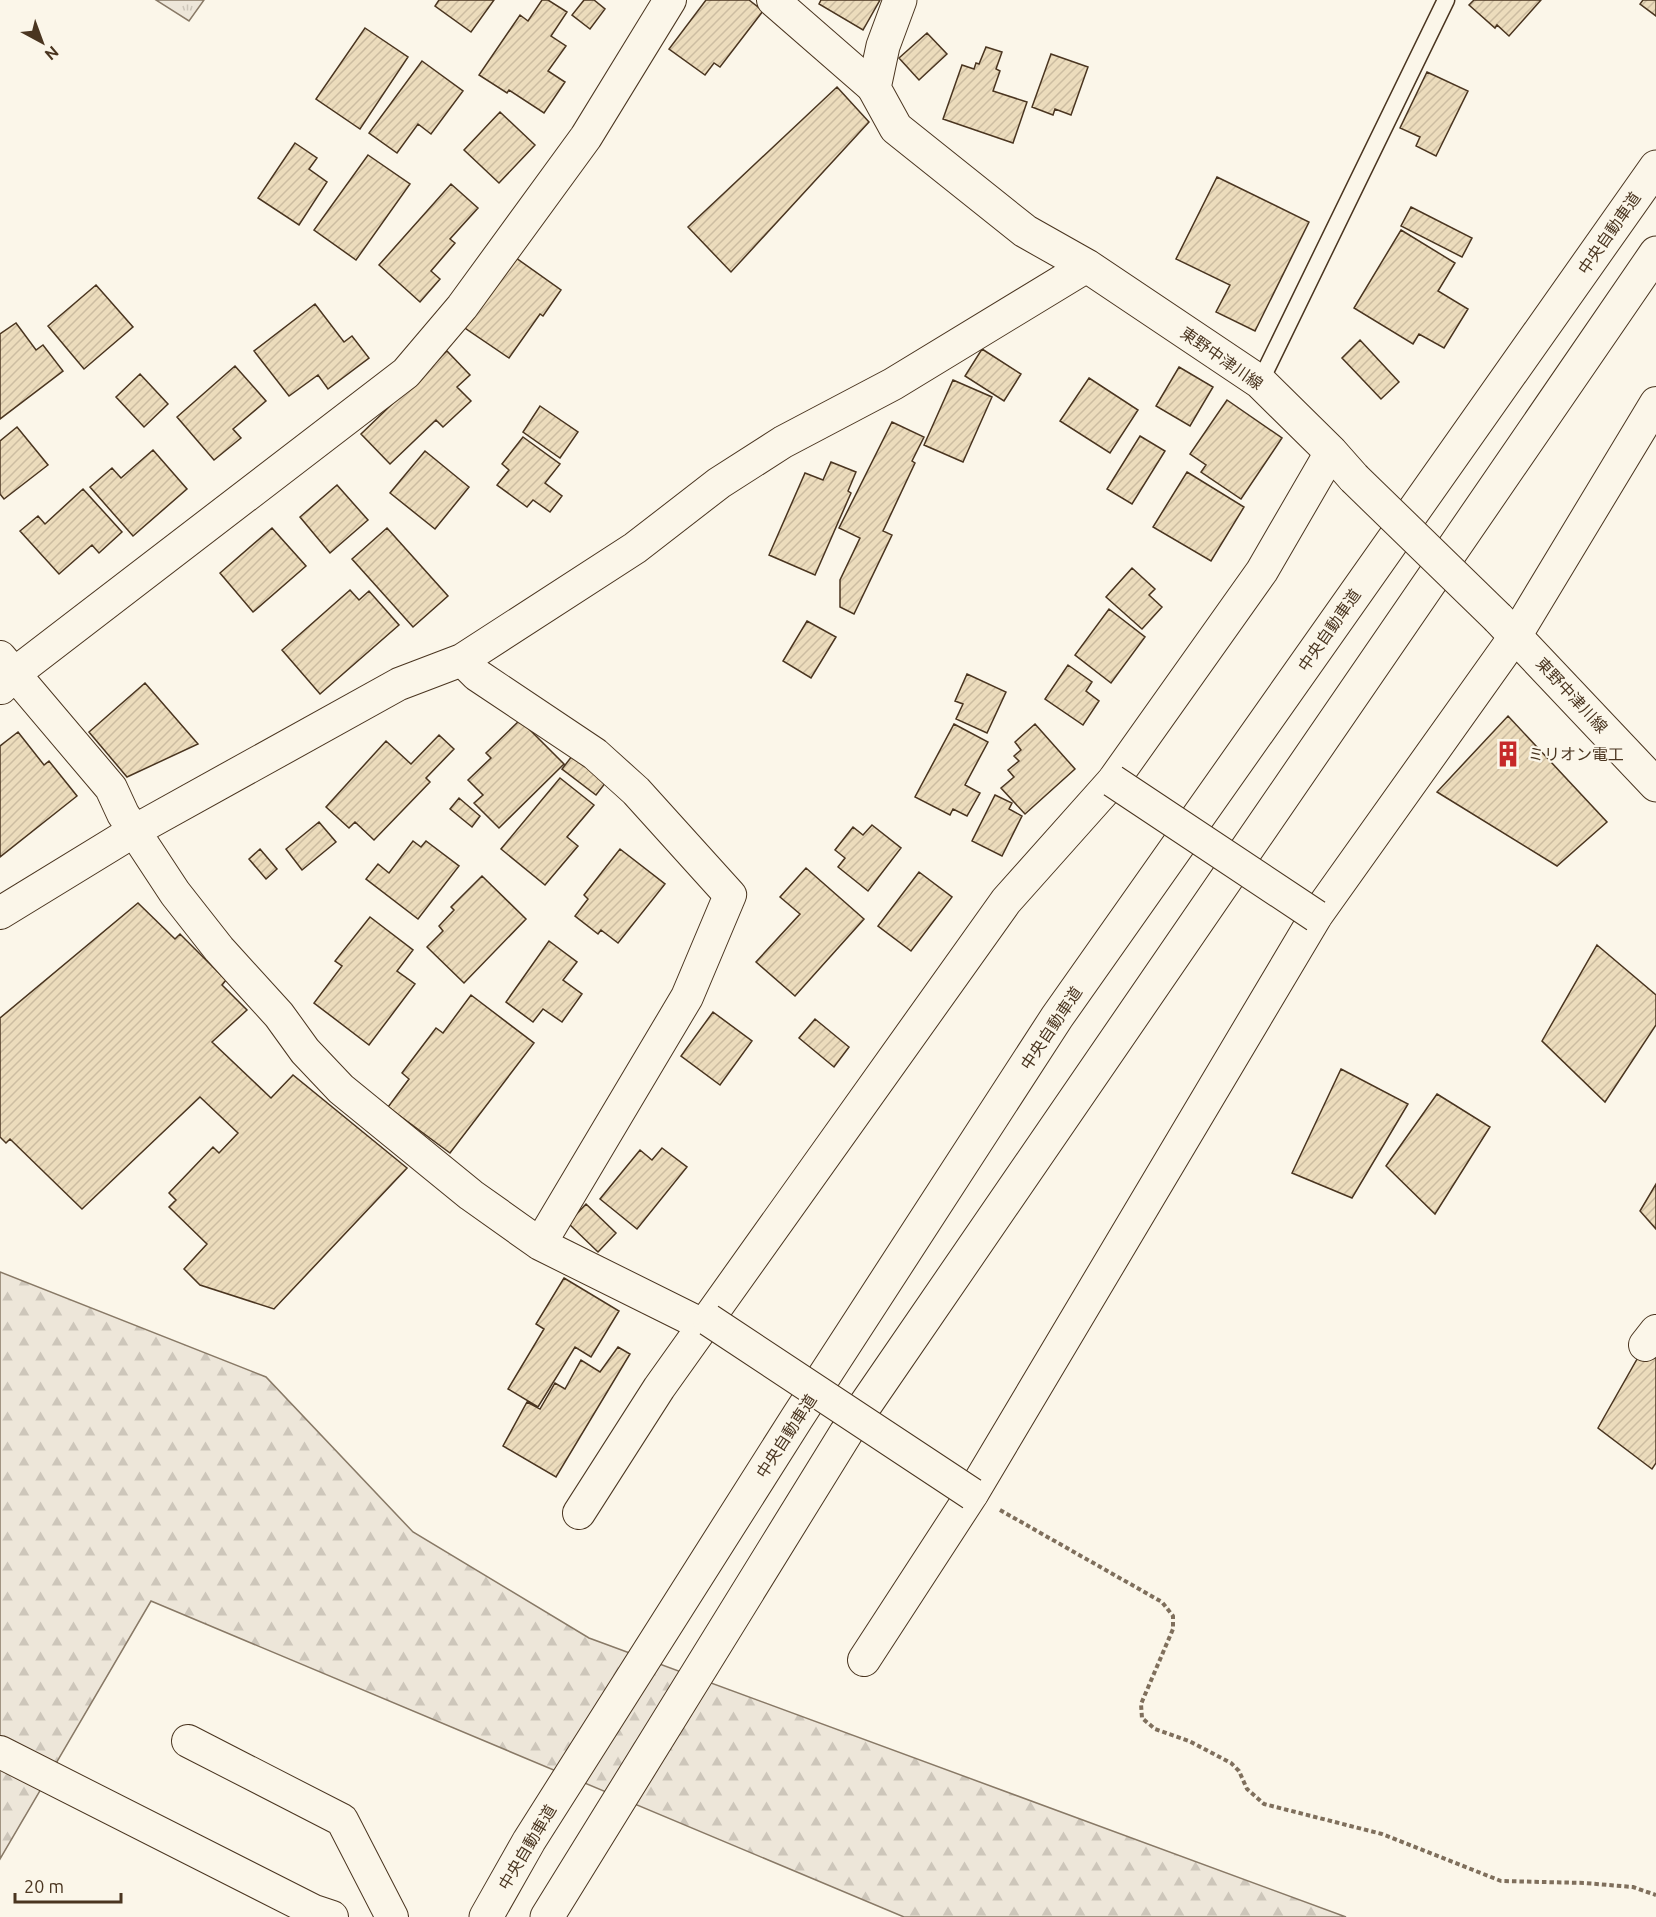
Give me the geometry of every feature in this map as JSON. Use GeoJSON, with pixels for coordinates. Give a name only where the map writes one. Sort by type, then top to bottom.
{"type":"FeatureCollection","features":[{"type":"Feature","properties":{"kind":"main road"},"geometry":{"type":"LineString","coordinates":[[874,88],[883,46],[900,0]]}},
{"type":"Feature","properties":{"kind":"main road","name":"東野中津川線"},"geometry":{"type":"LineString","coordinates":[[874,88],[896,128],[1025,231],[1087,266],[1260,382],[1354,478],[1507,626],[1656,785]]}},
{"type":"Feature","properties":{"kind":"main road","name":"中央自動車道"},"geometry":{"type":"LineString","coordinates":[[486,1917],[529,1841],[797,1418],[1057,1017],[1656,167]]}},
{"type":"Feature","properties":{"kind":"main road"},"geometry":{"type":"LineString","coordinates":[[548,1917],[846,1433],[1656,253]]}},
{"type":"Feature","properties":{"kind":"street"},"geometry":{"type":"LineString","coordinates":[[670,0],[586,137],[462,307],[406,373],[5,673],[111,788],[134,831],[175,893],[219,948],[279,1015],[305,1051],[341,1089],[471,1195],[540,1244],[706,1322],[972,1494]]}},
{"type":"Feature","properties":{"kind":"street"},"geometry":{"type":"LineString","coordinates":[[773,0],[874,88]]}},
{"type":"Feature","properties":{"kind":"street"},"geometry":{"type":"LineString","coordinates":[[0,913],[134,831],[399,684],[462,660],[635,548],[719,483],[783,442],[893,384],[1087,266]]}},
{"type":"Feature","properties":{"kind":"street"},"geometry":{"type":"LineString","coordinates":[[864,1660],[972,1494],[1316,916],[1656,404]]}},
{"type":"Feature","properties":{"kind":"street"},"geometry":{"type":"LineString","coordinates":[[579,1514],[706,1322],[1006,901],[1113,781],[1262,572],[1331,452]]}},
{"type":"Feature","properties":{"kind":"street"},"geometry":{"type":"LineString","coordinates":[[462,660],[477,675],[595,754],[636,791],[730,895],[687,997],[540,1244]]}},
{"type":"Feature","properties":{"kind":"street"},"geometry":{"type":"LineString","coordinates":[[1113,781],[1316,916]]}},
{"type":"Feature","properties":{"kind":"street"},"geometry":{"type":"LineString","coordinates":[[189,1741],[342,1820],[392,1917]]}},
{"type":"Feature","properties":{"kind":"street"},"geometry":{"type":"LineString","coordinates":[[0,1752],[314,1911],[332,1917]]}},
{"type":"Feature","properties":{"kind":"lane"},"geometry":{"type":"LineString","coordinates":[[1260,382],[1446,0]]}},
{"type":"Feature","properties":{"kind":"path"},"geometry":{"type":"LineString","coordinates":[[972,1494],[1162,1602],[1173,1616],[1173,1629],[1141,1704],[1142,1718],[1155,1730],[1189,1741],[1231,1763],[1239,1771],[1247,1789],[1264,1804],[1382,1834],[1501,1881],[1585,1883],[1633,1887],[1656,1895]]}},
{"type":"Feature","properties":{"kind":"green space"},"geometry":{"type":"Polygon","coordinates":[[[156,0],[204,0],[189,21],[156,0]]]}},
{"type":"Feature","properties":{"kind":"green space"},"geometry":{"type":"Polygon","coordinates":[[[0,1272],[266,1377],[413,1532],[589,1638],[1346,1917],[904,1917],[151,1601],[0,1859],[0,1272]]]}},
{"type":"Feature","properties":{"kind":"building"},"geometry":{"type":"Polygon","coordinates":[[[439,0],[494,0],[471,32],[435,6],[439,0]]]}},
{"type":"Feature","properties":{"kind":"building"},"geometry":{"type":"Polygon","coordinates":[[[542,0],[548,0],[567,12],[551,36],[566,46],[548,71],[565,82],[544,113],[509,90],[507,93],[479,75],[520,15],[528,21],[542,0]]]}},
{"type":"Feature","properties":{"kind":"building"},"geometry":{"type":"Polygon","coordinates":[[[584,0],[594,0],[605,9],[590,29],[572,15],[584,0]]]}},
{"type":"Feature","properties":{"kind":"building"},"geometry":{"type":"Polygon","coordinates":[[[706,0],[749,0],[763,11],[720,67],[714,63],[705,75],[669,49],[706,0]]]}},
{"type":"Feature","properties":{"kind":"building"},"geometry":{"type":"Polygon","coordinates":[[[821,0],[880,0],[863,30],[819,4],[821,0]]]}},
{"type":"Feature","properties":{"kind":"building"},"geometry":{"type":"Polygon","coordinates":[[[1474,0],[1541,0],[1509,36],[1497,25],[1495,28],[1469,5],[1474,0]]]}},
{"type":"Feature","properties":{"kind":"building"},"geometry":{"type":"Polygon","coordinates":[[[1643,0],[1656,0],[1656,16],[1640,4],[1643,0]]]}},
{"type":"Feature","properties":{"kind":"building"},"geometry":{"type":"Polygon","coordinates":[[[365,28],[408,57],[360,129],[316,99],[365,28]]]}},
{"type":"Feature","properties":{"kind":"building"},"geometry":{"type":"Polygon","coordinates":[[[927,33],[947,54],[919,80],[899,58],[927,33]]]}},
{"type":"Feature","properties":{"kind":"building"},"geometry":{"type":"Polygon","coordinates":[[[986,47],[1002,52],[996,69],[1000,71],[993,91],[1027,102],[1013,143],[943,119],[962,65],[974,69],[976,63],[979,64],[986,47]]]}},
{"type":"Feature","properties":{"kind":"building"},"geometry":{"type":"Polygon","coordinates":[[[1051,54],[1088,67],[1071,115],[1055,109],[1053,115],[1032,107],[1051,54]]]}},
{"type":"Feature","properties":{"kind":"building"},"geometry":{"type":"Polygon","coordinates":[[[422,61],[463,91],[431,134],[418,124],[397,153],[369,133],[422,61]]]}},
{"type":"Feature","properties":{"kind":"building"},"geometry":{"type":"Polygon","coordinates":[[[1427,72],[1468,91],[1436,156],[1416,146],[1420,137],[1400,128],[1427,72]]]}},
{"type":"Feature","properties":{"kind":"building"},"geometry":{"type":"Polygon","coordinates":[[[837,87],[869,122],[731,272],[688,227],[837,87]]]}},
{"type":"Feature","properties":{"kind":"building"},"geometry":{"type":"Polygon","coordinates":[[[500,112],[535,145],[499,183],[464,150],[500,112]]]}},
{"type":"Feature","properties":{"kind":"building"},"geometry":{"type":"Polygon","coordinates":[[[295,143],[317,158],[309,169],[327,182],[299,225],[258,198],[295,143]]]}},
{"type":"Feature","properties":{"kind":"building"},"geometry":{"type":"Polygon","coordinates":[[[368,155],[410,184],[356,260],[314,230],[368,155]]]}},
{"type":"Feature","properties":{"kind":"building"},"geometry":{"type":"Polygon","coordinates":[[[1217,177],[1309,222],[1255,331],[1216,312],[1230,285],[1176,259],[1217,177]]]}},
{"type":"Feature","properties":{"kind":"building"},"geometry":{"type":"Polygon","coordinates":[[[451,184],[478,208],[450,239],[455,243],[431,271],[440,279],[420,302],[379,265],[451,184]]]}},
{"type":"Feature","properties":{"kind":"building"},"geometry":{"type":"Polygon","coordinates":[[[1411,207],[1472,238],[1462,257],[1401,226],[1411,207]]]}},
{"type":"Feature","properties":{"kind":"building"},"geometry":{"type":"Polygon","coordinates":[[[1401,230],[1455,263],[1438,291],[1468,309],[1444,348],[1419,334],[1413,344],[1354,308],[1401,230]]]}},
{"type":"Feature","properties":{"kind":"building"},"geometry":{"type":"Polygon","coordinates":[[[509,253],[561,290],[543,316],[540,314],[509,358],[459,324],[509,253]]]}},
{"type":"Feature","properties":{"kind":"building"},"geometry":{"type":"Polygon","coordinates":[[[96,285],[133,327],[84,369],[48,326],[96,285]]]}},
{"type":"Feature","properties":{"kind":"building"},"geometry":{"type":"Polygon","coordinates":[[[315,304],[344,342],[352,336],[369,358],[328,389],[318,375],[289,396],[254,351],[315,304]]]}},
{"type":"Feature","properties":{"kind":"building"},"geometry":{"type":"Polygon","coordinates":[[[16,323],[36,350],[43,345],[63,371],[0,419],[0,334],[16,323]]]}},
{"type":"Feature","properties":{"kind":"building"},"geometry":{"type":"Polygon","coordinates":[[[1360,340],[1399,382],[1381,399],[1342,358],[1360,340]]]}},
{"type":"Feature","properties":{"kind":"building"},"geometry":{"type":"Polygon","coordinates":[[[982,349],[1021,374],[1004,401],[965,376],[982,349]]]}},
{"type":"Feature","properties":{"kind":"building"},"geometry":{"type":"Polygon","coordinates":[[[447,351],[470,375],[457,387],[471,401],[443,427],[436,420],[390,464],[361,434],[447,351]]]}},
{"type":"Feature","properties":{"kind":"building"},"geometry":{"type":"Polygon","coordinates":[[[235,366],[266,401],[233,429],[241,438],[214,460],[177,417],[235,366]]]}},
{"type":"Feature","properties":{"kind":"building"},"geometry":{"type":"Polygon","coordinates":[[[1179,367],[1213,387],[1190,426],[1156,406],[1179,367]]]}},
{"type":"Feature","properties":{"kind":"building"},"geometry":{"type":"Polygon","coordinates":[[[140,374],[168,404],[144,427],[116,397],[140,374]]]}},
{"type":"Feature","properties":{"kind":"building"},"geometry":{"type":"Polygon","coordinates":[[[1089,378],[1138,410],[1110,453],[1060,421],[1089,378]]]}},
{"type":"Feature","properties":{"kind":"building"},"geometry":{"type":"Polygon","coordinates":[[[953,380],[992,397],[963,462],[924,445],[953,380]]]}},
{"type":"Feature","properties":{"kind":"building"},"geometry":{"type":"Polygon","coordinates":[[[1227,400],[1282,438],[1241,499],[1201,472],[1206,465],[1190,454],[1227,400]]]}},
{"type":"Feature","properties":{"kind":"building"},"geometry":{"type":"Polygon","coordinates":[[[540,406],[578,432],[560,458],[523,432],[540,406]]]}},
{"type":"Feature","properties":{"kind":"building"},"geometry":{"type":"Polygon","coordinates":[[[892,422],[924,437],[912,461],[915,463],[883,531],[892,535],[854,614],[840,607],[840,580],[860,538],[839,528],[892,422]]]}},
{"type":"Feature","properties":{"kind":"building"},"geometry":{"type":"Polygon","coordinates":[[[17,427],[48,465],[4,499],[0,494],[0,441],[17,427]]]}},
{"type":"Feature","properties":{"kind":"building"},"geometry":{"type":"Polygon","coordinates":[[[1140,436],[1165,451],[1132,504],[1107,489],[1140,436]]]}},
{"type":"Feature","properties":{"kind":"building"},"geometry":{"type":"Polygon","coordinates":[[[523,437],[560,464],[545,483],[562,496],[550,512],[533,500],[527,507],[497,485],[509,470],[502,464],[523,437]]]}},
{"type":"Feature","properties":{"kind":"building"},"geometry":{"type":"Polygon","coordinates":[[[153,450],[187,489],[133,536],[90,487],[112,468],[121,478],[153,450]]]}},
{"type":"Feature","properties":{"kind":"building"},"geometry":{"type":"Polygon","coordinates":[[[425,451],[469,487],[435,529],[390,493],[425,451]]]}},
{"type":"Feature","properties":{"kind":"building"},"geometry":{"type":"Polygon","coordinates":[[[831,462],[856,472],[848,491],[851,493],[815,575],[769,555],[805,473],[823,480],[831,462]]]}},
{"type":"Feature","properties":{"kind":"building"},"geometry":{"type":"Polygon","coordinates":[[[1187,472],[1244,507],[1211,561],[1153,527],[1187,472]]]}},
{"type":"Feature","properties":{"kind":"building"},"geometry":{"type":"Polygon","coordinates":[[[337,485],[368,520],[330,553],[300,517],[337,485]]]}},
{"type":"Feature","properties":{"kind":"building"},"geometry":{"type":"Polygon","coordinates":[[[83,489],[122,532],[99,553],[92,545],[59,574],[20,531],[38,516],[45,524],[83,489]]]}},
{"type":"Feature","properties":{"kind":"building"},"geometry":{"type":"Polygon","coordinates":[[[272,528],[306,566],[253,612],[220,573],[272,528]]]}},
{"type":"Feature","properties":{"kind":"building"},"geometry":{"type":"Polygon","coordinates":[[[387,528],[448,596],[413,627],[352,559],[387,528]]]}},
{"type":"Feature","properties":{"kind":"building"},"geometry":{"type":"Polygon","coordinates":[[[1132,568],[1155,589],[1149,595],[1162,607],[1142,629],[1106,597],[1132,568]]]}},
{"type":"Feature","properties":{"kind":"building"},"geometry":{"type":"Polygon","coordinates":[[[350,590],[359,600],[369,591],[399,625],[320,694],[282,650],[350,590]]]}},
{"type":"Feature","properties":{"kind":"building"},"geometry":{"type":"Polygon","coordinates":[[[1109,609],[1145,637],[1111,683],[1075,655],[1109,609]]]}},
{"type":"Feature","properties":{"kind":"building"},"geometry":{"type":"Polygon","coordinates":[[[807,621],[836,637],[811,678],[783,661],[807,621]]]}},
{"type":"Feature","properties":{"kind":"building"},"geometry":{"type":"Polygon","coordinates":[[[1068,665],[1092,682],[1086,691],[1099,701],[1083,725],[1045,699],[1068,665]]]}},
{"type":"Feature","properties":{"kind":"building"},"geometry":{"type":"Polygon","coordinates":[[[967,674],[1006,692],[987,733],[956,719],[963,704],[955,701],[967,674]]]}},
{"type":"Feature","properties":{"kind":"building"},"geometry":{"type":"Polygon","coordinates":[[[145,683],[198,744],[127,777],[89,732],[145,683]]]}},
{"type":"Feature","properties":{"kind":"building","name":"ミリオン電工"},"geometry":{"type":"Polygon","coordinates":[[[1508,716],[1607,822],[1557,866],[1437,792],[1508,716]]]}},
{"type":"Feature","properties":{"kind":"building"},"geometry":{"type":"Polygon","coordinates":[[[520,720],[564,764],[499,828],[474,803],[483,795],[468,780],[491,758],[486,753],[520,720]]]}},
{"type":"Feature","properties":{"kind":"building"},"geometry":{"type":"Polygon","coordinates":[[[954,724],[988,742],[965,785],[980,793],[967,816],[953,809],[950,815],[915,797],[954,724]]]}},
{"type":"Feature","properties":{"kind":"building"},"geometry":{"type":"Polygon","coordinates":[[[1035,724],[1075,769],[1025,814],[1001,788],[1014,777],[1008,770],[1019,761],[1014,756],[1021,750],[1015,742],[1035,724]]]}},
{"type":"Feature","properties":{"kind":"building"},"geometry":{"type":"Polygon","coordinates":[[[18,732],[44,765],[49,761],[77,796],[0,857],[0,746],[18,732]]]}},
{"type":"Feature","properties":{"kind":"building"},"geometry":{"type":"Polygon","coordinates":[[[439,735],[454,749],[426,778],[430,782],[374,840],[355,822],[349,828],[326,807],[386,741],[411,764],[439,735]]]}},
{"type":"Feature","properties":{"kind":"building"},"geometry":{"type":"Polygon","coordinates":[[[576,751],[610,777],[596,795],[562,769],[576,751]]]}},
{"type":"Feature","properties":{"kind":"building"},"geometry":{"type":"Polygon","coordinates":[[[560,778],[594,805],[567,837],[578,846],[545,885],[501,849],[560,778]]]}},
{"type":"Feature","properties":{"kind":"building"},"geometry":{"type":"Polygon","coordinates":[[[995,795],[1012,803],[1009,809],[1022,816],[1002,856],[972,841],[995,795]]]}},
{"type":"Feature","properties":{"kind":"building"},"geometry":{"type":"Polygon","coordinates":[[[459,798],[480,816],[472,827],[450,809],[459,798]]]}},
{"type":"Feature","properties":{"kind":"building"},"geometry":{"type":"Polygon","coordinates":[[[319,822],[336,842],[302,870],[286,849],[319,822]]]}},
{"type":"Feature","properties":{"kind":"building"},"geometry":{"type":"Polygon","coordinates":[[[872,825],[901,848],[868,891],[838,867],[845,858],[835,850],[853,827],[863,835],[872,825]]]}},
{"type":"Feature","properties":{"kind":"building"},"geometry":{"type":"Polygon","coordinates":[[[413,841],[421,847],[426,841],[459,866],[418,919],[366,879],[378,864],[389,873],[413,841]]]}},
{"type":"Feature","properties":{"kind":"building"},"geometry":{"type":"Polygon","coordinates":[[[260,849],[277,869],[266,879],[249,859],[260,849]]]}},
{"type":"Feature","properties":{"kind":"building"},"geometry":{"type":"Polygon","coordinates":[[[620,849],[665,884],[618,943],[601,930],[598,934],[575,916],[588,899],[584,895],[620,849]]]}},
{"type":"Feature","properties":{"kind":"building"},"geometry":{"type":"Polygon","coordinates":[[[806,868],[864,919],[795,996],[756,962],[800,914],[780,897],[806,868]]]}},
{"type":"Feature","properties":{"kind":"building"},"geometry":{"type":"Polygon","coordinates":[[[919,872],[952,897],[911,951],[878,926],[919,872]]]}},
{"type":"Feature","properties":{"kind":"building"},"geometry":{"type":"Polygon","coordinates":[[[482,876],[526,919],[464,983],[427,947],[443,931],[439,926],[454,910],[451,907],[482,876]]]}},
{"type":"Feature","properties":{"kind":"building"},"geometry":{"type":"Polygon","coordinates":[[[138,903],[175,939],[180,934],[226,980],[222,985],[247,1010],[212,1042],[271,1098],[293,1075],[407,1168],[274,1309],[200,1285],[184,1269],[207,1244],[169,1207],[176,1200],[169,1193],[213,1147],[219,1153],[238,1133],[200,1097],[82,1209],[10,1139],[6,1143],[0,1137],[0,1018],[138,903]]]}},
{"type":"Feature","properties":{"kind":"building"},"geometry":{"type":"Polygon","coordinates":[[[370,917],[413,950],[397,971],[415,984],[369,1045],[314,1003],[342,966],[335,961],[370,917]]]}},
{"type":"Feature","properties":{"kind":"building"},"geometry":{"type":"Polygon","coordinates":[[[549,941],[577,962],[563,980],[582,994],[562,1022],[543,1009],[533,1022],[506,1002],[549,941]]]}},
{"type":"Feature","properties":{"kind":"building"},"geometry":{"type":"Polygon","coordinates":[[[1597,945],[1656,995],[1656,1025],[1605,1102],[1542,1041],[1597,945]]]}},
{"type":"Feature","properties":{"kind":"building"},"geometry":{"type":"Polygon","coordinates":[[[471,995],[534,1043],[450,1153],[388,1107],[409,1079],[402,1073],[436,1028],[443,1033],[471,995]]]}},
{"type":"Feature","properties":{"kind":"building"},"geometry":{"type":"Polygon","coordinates":[[[713,1012],[752,1041],[720,1085],[681,1056],[713,1012]]]}},
{"type":"Feature","properties":{"kind":"building"},"geometry":{"type":"Polygon","coordinates":[[[815,1019],[849,1047],[834,1067],[799,1038],[815,1019]]]}},
{"type":"Feature","properties":{"kind":"building"},"geometry":{"type":"Polygon","coordinates":[[[1341,1069],[1408,1104],[1352,1198],[1292,1173],[1341,1069]]]}},
{"type":"Feature","properties":{"kind":"building"},"geometry":{"type":"Polygon","coordinates":[[[1437,1094],[1490,1127],[1435,1214],[1386,1166],[1437,1094]]]}},
{"type":"Feature","properties":{"kind":"building"},"geometry":{"type":"Polygon","coordinates":[[[662,1148],[687,1167],[637,1229],[600,1199],[640,1150],[652,1160],[662,1148]]]}},
{"type":"Feature","properties":{"kind":"building"},"geometry":{"type":"Polygon","coordinates":[[[1656,1184],[1656,1229],[1640,1211],[1656,1184]]]}},
{"type":"Feature","properties":{"kind":"building"},"geometry":{"type":"Polygon","coordinates":[[[586,1204],[616,1233],[598,1252],[568,1223],[586,1204]]]}},
{"type":"Feature","properties":{"kind":"building"},"geometry":{"type":"Polygon","coordinates":[[[564,1278],[619,1311],[591,1357],[575,1347],[538,1407],[508,1389],[544,1329],[536,1324],[564,1278]]]}},
{"type":"Feature","properties":{"kind":"building"},"geometry":{"type":"Polygon","coordinates":[[[1645,1345],[1656,1352],[1656,1463],[1652,1469],[1598,1428],[1645,1345]]]}},
{"type":"Feature","properties":{"kind":"building"},"geometry":{"type":"Polygon","coordinates":[[[618,1347],[630,1354],[556,1477],[503,1446],[527,1402],[540,1409],[555,1383],[565,1389],[581,1360],[600,1372],[618,1347]]]}},
{"type":"Feature","properties":{"kind":"place","name":"ミリオン電工"},"geometry":{"type":"Point","coordinates":[1508,754]}}]}
